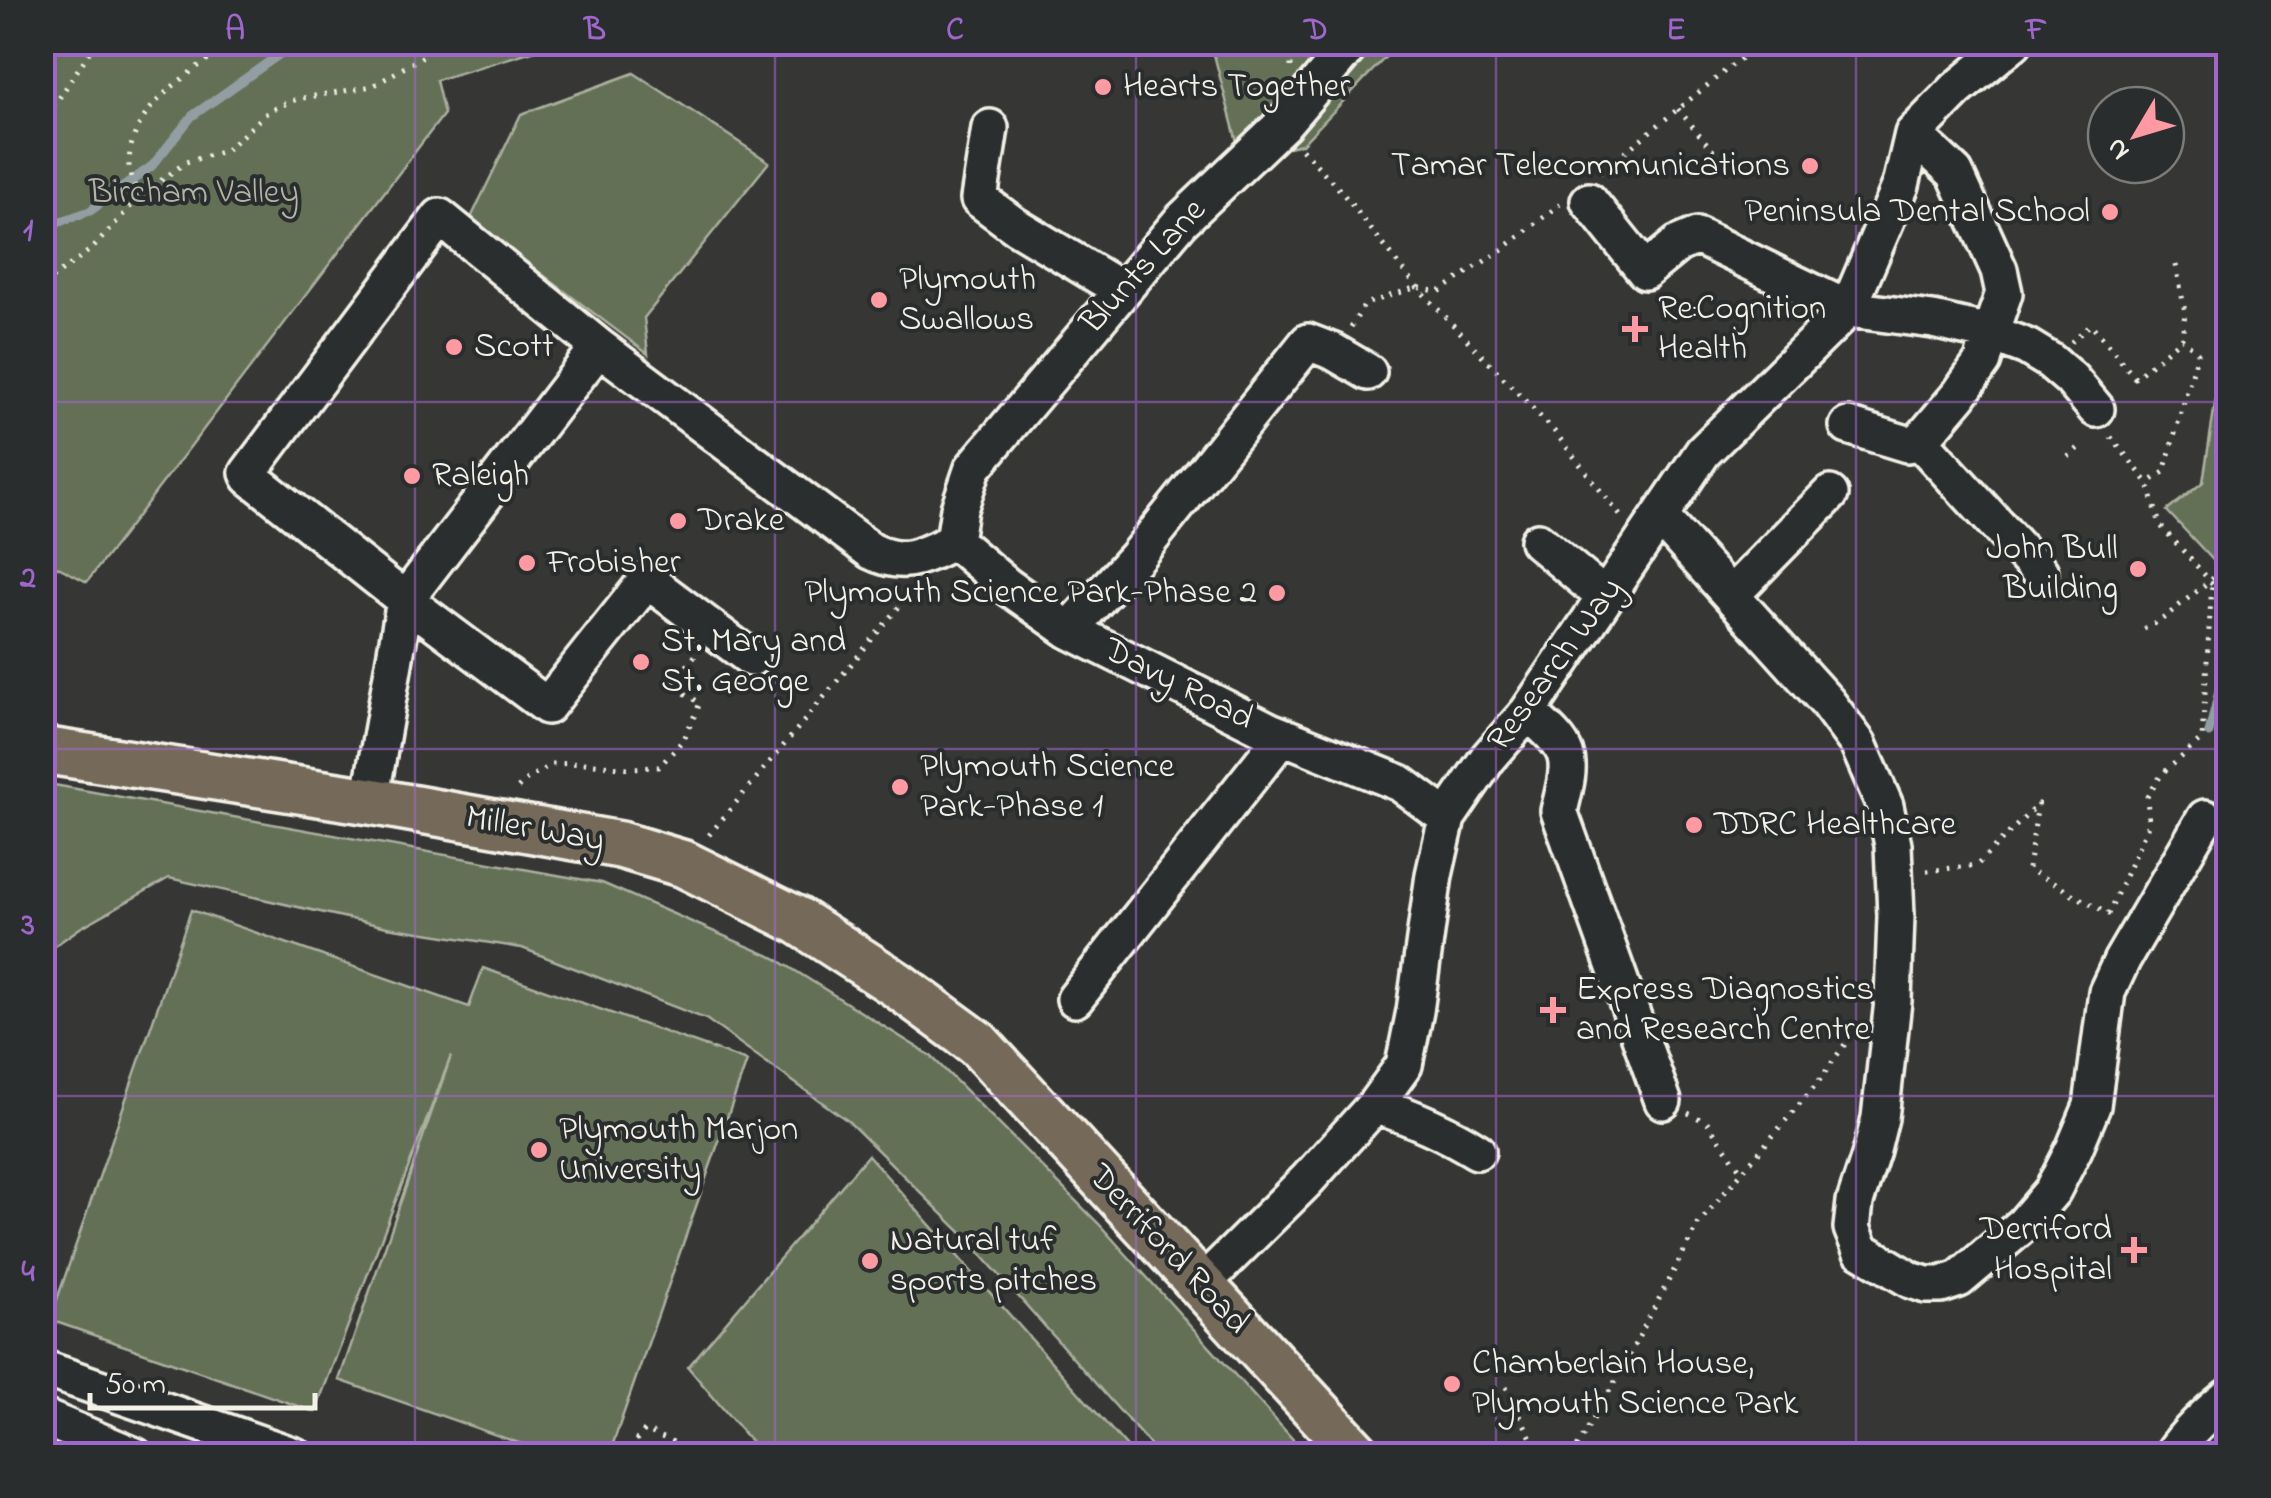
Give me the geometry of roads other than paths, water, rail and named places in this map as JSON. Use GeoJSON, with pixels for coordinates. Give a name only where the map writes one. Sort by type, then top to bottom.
{"type":"FeatureCollection","features":[{"type":"Feature","properties":{"kind":"main road","name":"Miller Way"},"geometry":{"type":"LineString","coordinates":[[42,750],[370,800],[620,845],[684,864],[797,920],[896,984],[978,1044]]}},
{"type":"Feature","properties":{"kind":"main road","name":"Derriford Road"},"geometry":{"type":"LineString","coordinates":[[978,1044],[1358,1456]]}},
{"type":"Feature","properties":{"kind":"street","name":"Blunts Lane"},"geometry":{"type":"LineString","coordinates":[[956,525],[973,468],[1181,221],[1282,124],[1354,42]]}},
{"type":"Feature","properties":{"kind":"street"},"geometry":{"type":"LineString","coordinates":[[1848,309],[1901,185],[1913,134],[1967,80],[2014,42]]}},
{"type":"Feature","properties":{"kind":"street"},"geometry":{"type":"LineString","coordinates":[[990,128],[979,199],[1014,225],[1122,290]]}},
{"type":"Feature","properties":{"kind":"street"},"geometry":{"type":"LineString","coordinates":[[1848,426],[1907,444],[1920,441],[1983,362],[2004,293],[1999,270],[1955,174],[1913,134]]}},
{"type":"Feature","properties":{"kind":"street"},"geometry":{"type":"LineString","coordinates":[[1582,193],[1645,271],[1678,244],[1697,236],[1848,309],[1932,320],[1990,333],[2027,348],[2071,378],[2096,409]]}},
{"type":"Feature","properties":{"kind":"street"},"geometry":{"type":"LineString","coordinates":[[751,658],[648,580],[547,706],[250,478],[248,473],[440,217],[599,347],[860,544],[886,558],[902,561],[922,557],[956,525]]}},
{"type":"Feature","properties":{"kind":"street","name":"Research Way"},"geometry":{"type":"LineString","coordinates":[[1201,1285],[1306,1181],[1375,1105],[1404,1065],[1434,875],[1447,818],[1488,758],[1528,712],[1702,452],[1848,309]]}},
{"type":"Feature","properties":{"kind":"street"},"geometry":{"type":"LineString","coordinates":[[1069,630],[1136,557],[1308,342],[1368,372]]}},
{"type":"Feature","properties":{"kind":"street"},"geometry":{"type":"LineString","coordinates":[[370,800],[405,600],[599,347]]}},
{"type":"Feature","properties":{"kind":"street"},"geometry":{"type":"LineString","coordinates":[[1920,441],[2040,572]]}},
{"type":"Feature","properties":{"kind":"street"},"geometry":{"type":"LineString","coordinates":[[1731,596],[1830,494]]}},
{"type":"Feature","properties":{"kind":"street","name":"Davy Road"},"geometry":{"type":"LineString","coordinates":[[956,525],[1007,586],[1069,630],[1282,736],[1400,783],[1447,818]]}},
{"type":"Feature","properties":{"kind":"street"},"geometry":{"type":"LineString","coordinates":[[1652,530],[1731,596],[1827,702],[1858,744],[1884,806],[1894,845],[1893,1001],[1880,1118],[1855,1202],[1852,1228],[1861,1250],[1911,1280],[1941,1285],[1959,1279],[2024,1224],[2053,1190],[2092,1106],[2108,992],[2122,960],[2205,818]]}},
{"type":"Feature","properties":{"kind":"street"},"geometry":{"type":"LineString","coordinates":[[1538,542],[1605,597]]}},
{"type":"Feature","properties":{"kind":"street"},"geometry":{"type":"LineString","coordinates":[[1528,712],[1565,750],[1565,788],[1558,811],[1662,1102]]}},
{"type":"Feature","properties":{"kind":"street"},"geometry":{"type":"LineString","coordinates":[[1075,999],[1282,736]]}},
{"type":"Feature","properties":{"kind":"street"},"geometry":{"type":"LineString","coordinates":[[1375,1105],[1450,1134],[1478,1151]]}},
{"type":"Feature","properties":{"kind":"street"},"geometry":{"type":"LineString","coordinates":[[42,1368],[295,1456]]}},
{"type":"Feature","properties":{"kind":"street"},"geometry":{"type":"LineString","coordinates":[[2171,1456],[2202,1418],[2228,1397]]}},
{"type":"Feature","properties":{"kind":"street"},"geometry":{"type":"LineString","coordinates":[[42,1417],[135,1456]]}},
{"type":"Feature","properties":{"kind":"waterway"},"geometry":{"type":"LineString","coordinates":[[42,228],[90,211],[152,166],[192,116],[297,42]]}},
{"type":"Feature","properties":{"kind":"waterway"},"geometry":{"type":"LineString","coordinates":[[2209,733],[2228,653]]}},
{"type":"Feature","properties":{"kind":"place","name":"Hearts Together"},"geometry":{"type":"Point","coordinates":[1103,87]}},
{"type":"Feature","properties":{"kind":"place","name":"Tamar Telecommunications"},"geometry":{"type":"Point","coordinates":[1810,166]}},
{"type":"Feature","properties":{"kind":"place","name":"Peninsula Dental School"},"geometry":{"type":"Point","coordinates":[2110,212]}},
{"type":"Feature","properties":{"kind":"place","name":"Plymouth Swallows"},"geometry":{"type":"Point","coordinates":[879,300]}},
{"type":"Feature","properties":{"kind":"place","name":"Re:Cognition Health"},"geometry":{"type":"Point","coordinates":[1635,329]}},
{"type":"Feature","properties":{"kind":"place","name":"Scott"},"geometry":{"type":"Point","coordinates":[454,347]}},
{"type":"Feature","properties":{"kind":"place","name":"Raleigh"},"geometry":{"type":"Point","coordinates":[412,476]}},
{"type":"Feature","properties":{"kind":"place","name":"Drake"},"geometry":{"type":"Point","coordinates":[678,521]}},
{"type":"Feature","properties":{"kind":"place","name":"Frobisher"},"geometry":{"type":"Point","coordinates":[527,563]}},
{"type":"Feature","properties":{"kind":"place","name":"John Bull Building"},"geometry":{"type":"Point","coordinates":[2138,569]}},
{"type":"Feature","properties":{"kind":"place","name":"Plymouth Science Park-Phase 2"},"geometry":{"type":"Point","coordinates":[1277,593]}},
{"type":"Feature","properties":{"kind":"place","name":"St. Mary and St. George"},"geometry":{"type":"Point","coordinates":[641,662]}},
{"type":"Feature","properties":{"kind":"place","name":"Plymouth Science Park-Phase 1"},"geometry":{"type":"Point","coordinates":[900,787]}},
{"type":"Feature","properties":{"kind":"place","name":"DDRC Healthcare"},"geometry":{"type":"Point","coordinates":[1694,825]}},
{"type":"Feature","properties":{"kind":"place","name":"Express Diagnostics and Research Centre"},"geometry":{"type":"Point","coordinates":[1553,1010]}},
{"type":"Feature","properties":{"kind":"place","name":"Plymouth Marjon University"},"geometry":{"type":"Point","coordinates":[539,1150]}},
{"type":"Feature","properties":{"kind":"place","name":"Derriford Hospital"},"geometry":{"type":"Point","coordinates":[2134,1250]}},
{"type":"Feature","properties":{"kind":"place","name":"Natural tuf sports pitches"},"geometry":{"type":"Point","coordinates":[870,1261]}},
{"type":"Feature","properties":{"kind":"place","name":"Chamberlain House, Plymouth Science Park"},"geometry":{"type":"Point","coordinates":[1452,1384]}},
{"type":"Feature","properties":{"kind":"park label","name":"Bircham Valley"},"geometry":{"type":"Point","coordinates":[194,193]}}]}
